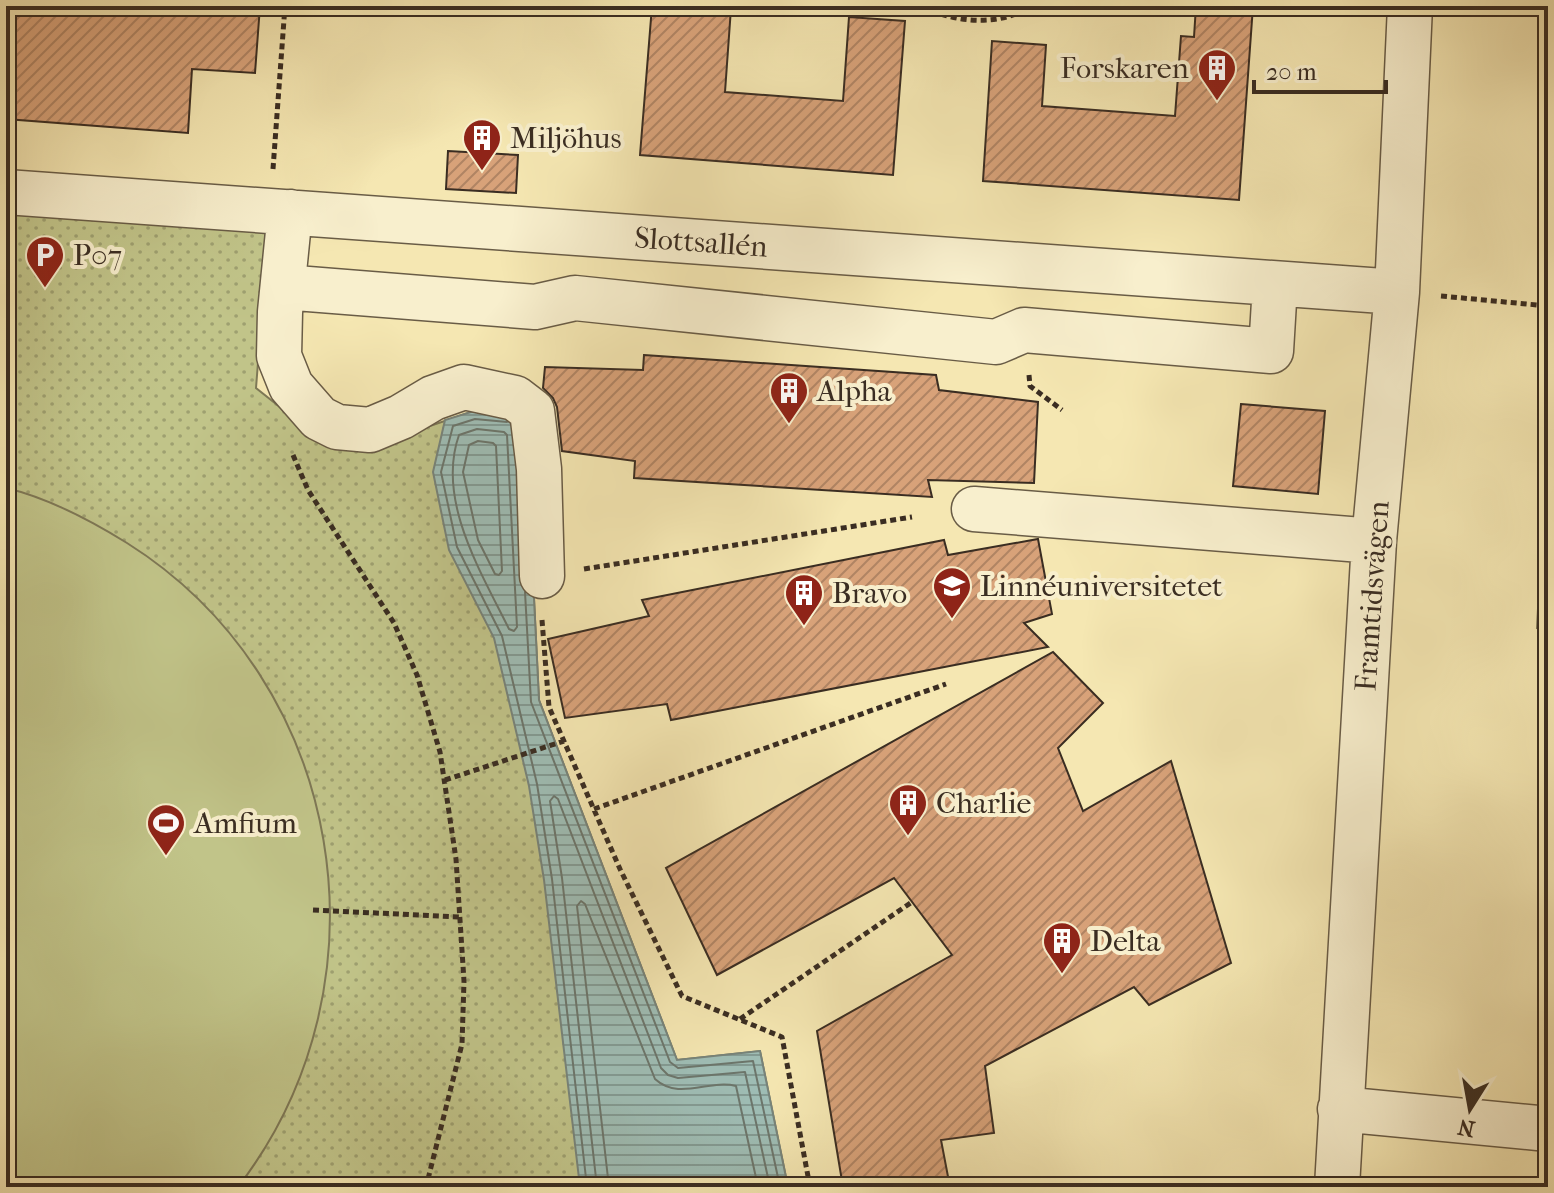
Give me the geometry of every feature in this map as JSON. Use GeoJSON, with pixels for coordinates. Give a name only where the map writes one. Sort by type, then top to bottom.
{"type":"FeatureCollection","features":[{"type":"Feature","properties":{"kind":"street","name":"Framtidsvägen"},"geometry":{"type":"LineString","coordinates":[[1337,1187],[1374,541],[1397,292],[1410,6]]}},
{"type":"Feature","properties":{"kind":"street","name":"Slottsallén"},"geometry":{"type":"LineString","coordinates":[[6,192],[1397,292]]}},
{"type":"Feature","properties":{"kind":"street"},"geometry":{"type":"LineString","coordinates":[[280,211],[283,287],[279,356],[291,386],[319,418],[337,427],[370,430],[401,417],[433,398],[464,387],[515,398],[532,411],[539,469],[542,576]]}},
{"type":"Feature","properties":{"kind":"street"},"geometry":{"type":"LineString","coordinates":[[575,298],[580,234]]}},
{"type":"Feature","properties":{"kind":"street"},"geometry":{"type":"LineString","coordinates":[[283,287],[535,307],[575,298],[996,342],[1024,330],[1271,351],[1275,285]]}},
{"type":"Feature","properties":{"kind":"street"},"geometry":{"type":"LineString","coordinates":[[974,509],[1374,541]]}},
{"type":"Feature","properties":{"kind":"street"},"geometry":{"type":"LineString","coordinates":[[1340,1109],[1548,1129]]}},
{"type":"Feature","properties":{"kind":"path"},"geometry":{"type":"LineString","coordinates":[[280,211],[285,6]]}},
{"type":"Feature","properties":{"kind":"path"},"geometry":{"type":"LineString","coordinates":[[923,6],[936,14],[963,20],[1003,18],[1030,6]]}},
{"type":"Feature","properties":{"kind":"path"},"geometry":{"type":"LineString","coordinates":[[1397,292],[1548,306]]}},
{"type":"Feature","properties":{"kind":"path"},"geometry":{"type":"LineString","coordinates":[[1030,386],[1062,410]]}},
{"type":"Feature","properties":{"kind":"path"},"geometry":{"type":"LineString","coordinates":[[291,451],[308,490],[394,623],[417,675],[440,752],[456,859],[464,981],[462,1044],[426,1187]]}},
{"type":"Feature","properties":{"kind":"path"},"geometry":{"type":"LineString","coordinates":[[810,1187],[782,1037],[682,996],[549,707],[542,624],[542,576],[912,517]]}},
{"type":"Feature","properties":{"kind":"path"},"geometry":{"type":"LineString","coordinates":[[594,809],[946,684]]}},
{"type":"Feature","properties":{"kind":"path"},"geometry":{"type":"LineString","coordinates":[[445,780],[564,741]]}},
{"type":"Feature","properties":{"kind":"path"},"geometry":{"type":"LineString","coordinates":[[739,1019],[912,902]]}},
{"type":"Feature","properties":{"kind":"path"},"geometry":{"type":"LineString","coordinates":[[313,910],[460,917]]}},
{"type":"Feature","properties":{"kind":"green space"},"geometry":{"type":"Polygon","coordinates":[[[6,192],[270,210],[256,388],[324,442],[371,446],[474,411],[525,416],[539,700],[677,1060],[760,1051],[788,1187],[6,1187],[6,192]]]}},
{"type":"Feature","properties":{"kind":"green space"},"geometry":{"type":"Polygon","coordinates":[[[1548,414],[1548,629],[1537,628],[1548,414]]]}},
{"type":"Feature","properties":{"kind":"green space","name":"Amfium"},"geometry":{"type":"Polygon","coordinates":[[[6,488],[53,504],[113,534],[201,602],[259,673],[300,754],[324,840],[330,930],[318,1020],[287,1106],[238,1187],[6,1187],[6,488]]]}},
{"type":"Feature","properties":{"kind":"water"},"geometry":{"type":"Polygon","coordinates":[[[474,411],[525,416],[539,700],[677,1060],[760,1051],[788,1187],[580,1187],[544,880],[529,786],[494,638],[449,550],[433,472],[445,420],[474,411]]]}},
{"type":"Feature","properties":{"kind":"building"},"geometry":{"type":"Polygon","coordinates":[[[6,6],[260,6],[255,73],[192,69],[188,133],[6,119],[6,6]]]}},
{"type":"Feature","properties":{"kind":"building"},"geometry":{"type":"Polygon","coordinates":[[[652,6],[731,8],[725,92],[843,101],[849,17],[905,21],[893,175],[640,155],[652,6]]]}},
{"type":"Feature","properties":{"kind":"building","name":"Forskaren"},"geometry":{"type":"Polygon","coordinates":[[[1196,6],[1253,6],[1239,200],[983,181],[992,41],[1046,45],[1042,106],[1175,116],[1181,36],[1194,37],[1196,6]]]}},
{"type":"Feature","properties":{"kind":"building","name":"Miljöhus"},"geometry":{"type":"Polygon","coordinates":[[[448,151],[518,155],[516,193],[446,189],[448,151]]]}},
{"type":"Feature","properties":{"kind":"building","name":"Alpha"},"geometry":{"type":"Polygon","coordinates":[[[644,355],[936,375],[939,390],[1038,402],[1034,483],[928,480],[932,497],[634,478],[635,461],[562,451],[557,407],[543,388],[545,367],[643,370],[644,355]]]}},
{"type":"Feature","properties":{"kind":"building"},"geometry":{"type":"Polygon","coordinates":[[[1241,404],[1325,411],[1318,494],[1233,486],[1241,404]]]}},
{"type":"Feature","properties":{"kind":"building","name":"Bravo"},"geometry":{"type":"Polygon","coordinates":[[[1038,539],[1052,614],[1024,623],[1048,647],[671,720],[667,704],[565,718],[548,639],[649,616],[642,600],[944,540],[948,555],[1038,539]]]}},
{"type":"Feature","properties":{"kind":"building"},"geometry":{"type":"Polygon","coordinates":[[[1053,652],[1103,703],[1058,748],[1083,811],[1171,761],[1231,963],[1149,1005],[1134,987],[985,1066],[994,1133],[941,1140],[950,1187],[843,1187],[817,1031],[952,955],[894,878],[717,975],[666,868],[1053,652]]]}},
{"type":"Feature","properties":{"kind":"place","name":"Forskaren"},"geometry":{"type":"Point","coordinates":[1217,102]}},
{"type":"Feature","properties":{"kind":"place","name":"Miljöhus"},"geometry":{"type":"Point","coordinates":[482,172]}},
{"type":"Feature","properties":{"kind":"place","name":"P07"},"geometry":{"type":"Point","coordinates":[45,289]}},
{"type":"Feature","properties":{"kind":"place","name":"Alpha"},"geometry":{"type":"Point","coordinates":[789,425]}},
{"type":"Feature","properties":{"kind":"place","name":"Linnéuniversitetet"},"geometry":{"type":"Point","coordinates":[952,620]}},
{"type":"Feature","properties":{"kind":"place","name":"Bravo"},"geometry":{"type":"Point","coordinates":[804,627]}},
{"type":"Feature","properties":{"kind":"place","name":"Charlie"},"geometry":{"type":"Point","coordinates":[908,837]}},
{"type":"Feature","properties":{"kind":"place","name":"Amfium"},"geometry":{"type":"Point","coordinates":[166,857]}},
{"type":"Feature","properties":{"kind":"place","name":"Delta"},"geometry":{"type":"Point","coordinates":[1062,975]}}]}
